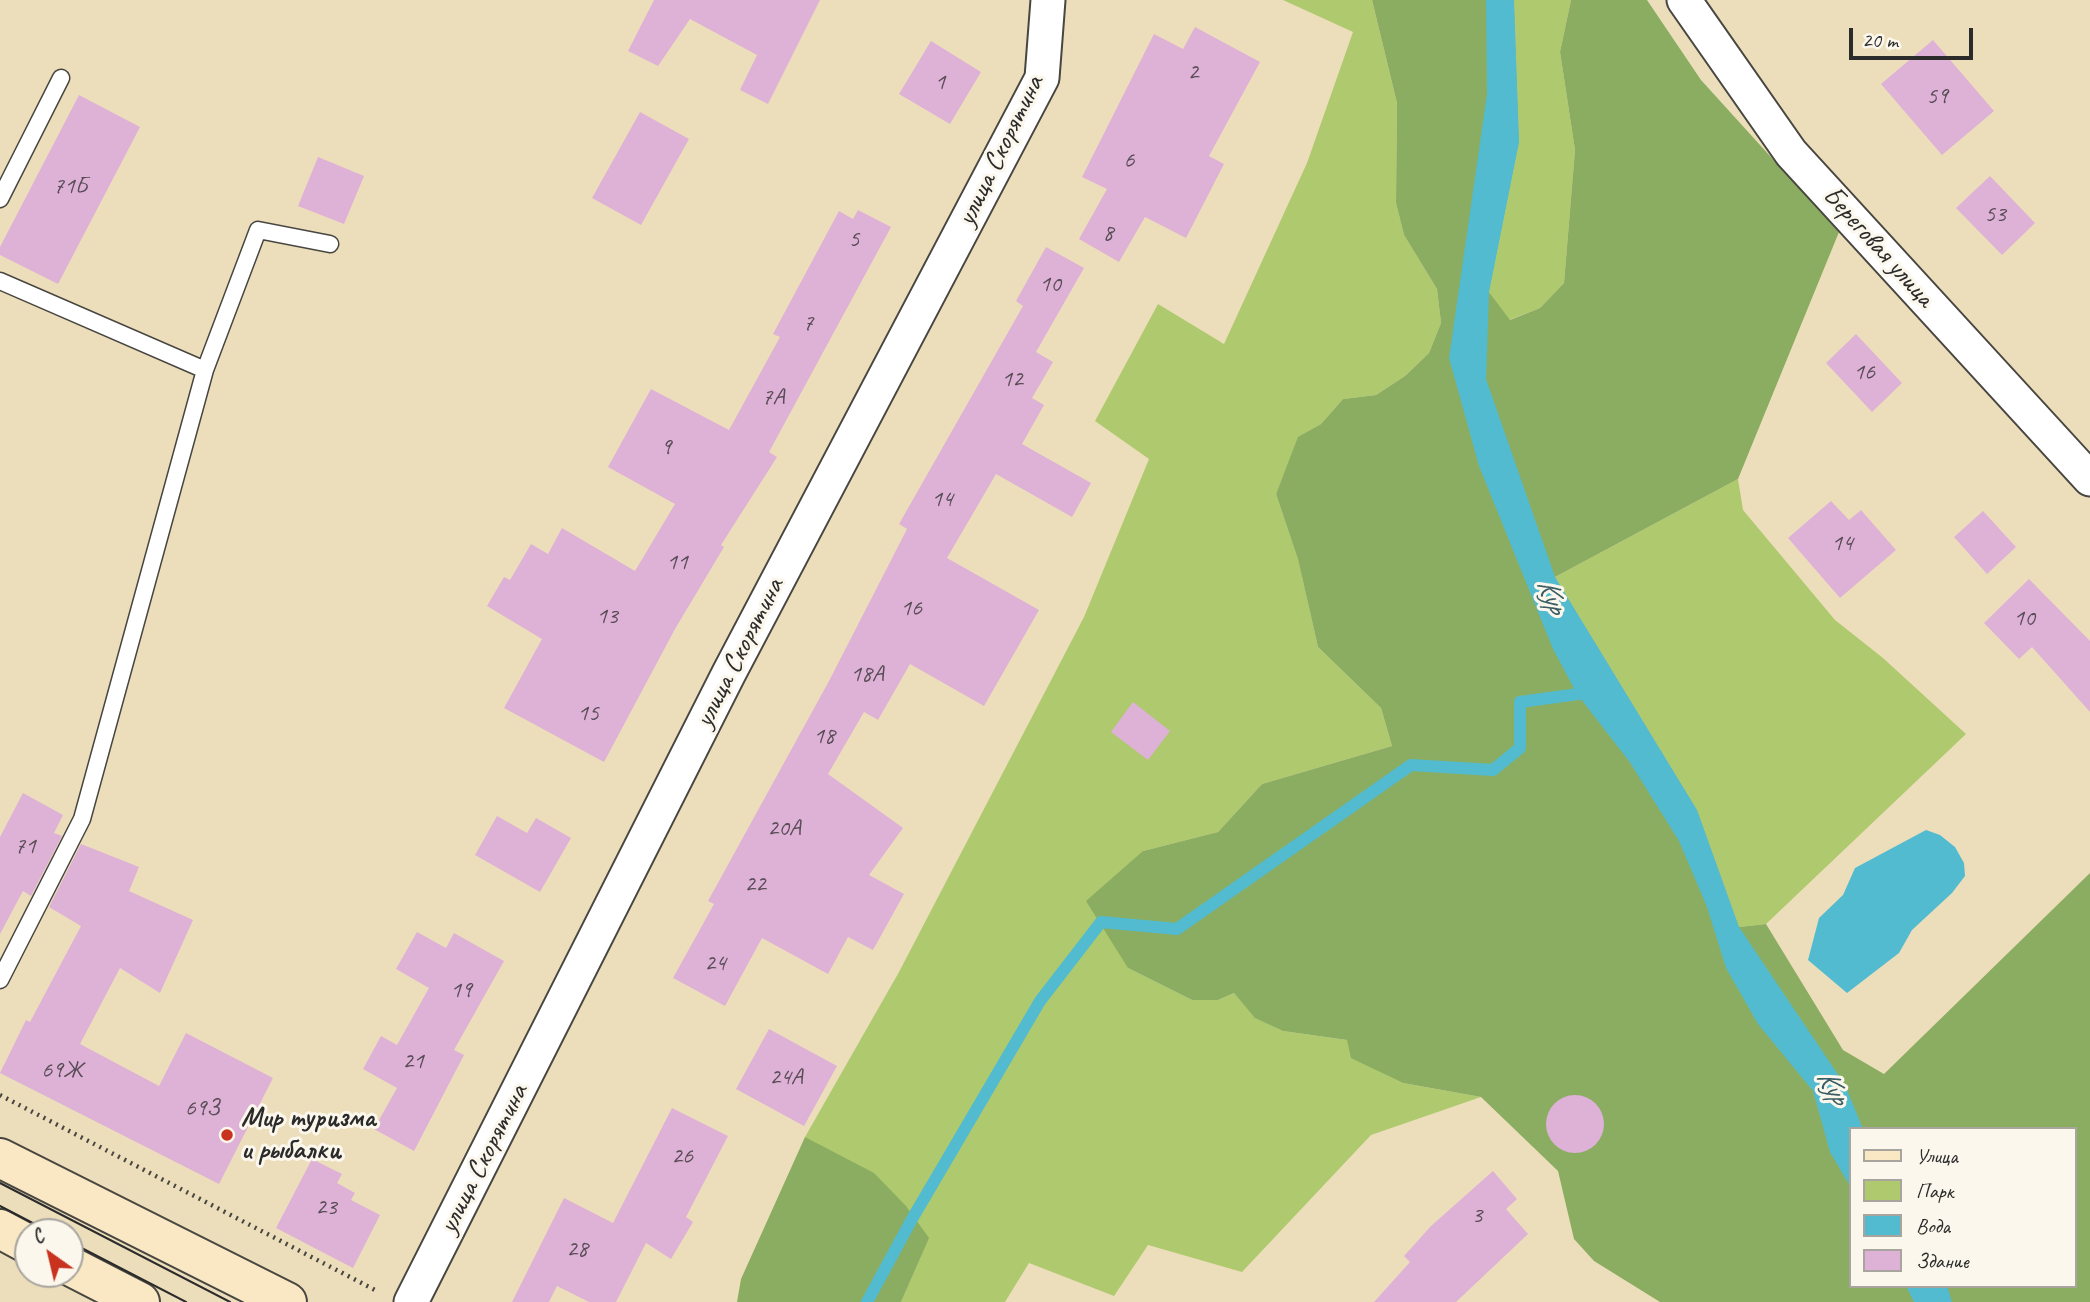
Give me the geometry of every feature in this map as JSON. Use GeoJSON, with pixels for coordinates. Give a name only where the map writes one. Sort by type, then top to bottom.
{"type":"FeatureCollection","features":[{"type":"Feature","properties":{"kind":"main road"},"geometry":{"type":"LineString","coordinates":[[0,1158],[287,1302]]}},
{"type":"Feature","properties":{"kind":"main road"},"geometry":{"type":"LineString","coordinates":[[84,1273],[140,1302]]}},
{"type":"Feature","properties":{"kind":"street","name":"Береговая улица"},"geometry":{"type":"LineString","coordinates":[[1684,0],[1791,153],[2090,479]]}},
{"type":"Feature","properties":{"kind":"street","name":"улица Скорятина"},"geometry":{"type":"LineString","coordinates":[[398,1299],[1042,78],[1049,1]]}},
{"type":"Feature","properties":{"kind":"lane"},"geometry":{"type":"LineString","coordinates":[[0,199],[61,78]]}},
{"type":"Feature","properties":{"kind":"lane"},"geometry":{"type":"LineString","coordinates":[[0,980],[82,819],[205,370],[258,230],[330,244]]}},
{"type":"Feature","properties":{"kind":"lane"},"geometry":{"type":"LineString","coordinates":[[0,281],[205,370]]}},
{"type":"Feature","properties":{"kind":"path"},"geometry":{"type":"LineString","coordinates":[[0,1096],[398,1299]]}},
{"type":"Feature","properties":{"kind":"green space"},"geometry":{"type":"Polygon","coordinates":[[[1283,0],[1372,0],[1397,103],[1396,203],[1404,235],[1437,289],[1441,323],[1429,353],[1405,376],[1376,395],[1343,399],[1321,424],[1299,437],[1276,494],[1298,558],[1318,647],[1381,708],[1392,746],[1262,784],[1218,832],[1143,851],[1128,968],[1192,1000],[1218,1000],[1234,993],[1256,1018],[1283,1031],[1347,1040],[1379,1071],[1403,1083],[1481,1097],[1371,1135],[1242,1272],[1148,1245],[1114,1296],[1029,1263],[1005,1302],[901,1302],[928,1238],[805,1137],[899,972],[1084,617],[1149,459],[1095,421],[1158,304],[1224,344],[1307,163],[1353,32],[1283,0]]]}},
{"type":"Feature","properties":{"kind":"green space"},"geometry":{"type":"Polygon","coordinates":[[[1372,0],[1514,0],[1519,142],[1489,292],[1510,320],[1540,308],[1564,283],[1575,150],[1560,52],[1571,0],[1647,0],[1701,80],[1839,232],[1738,479],[1555,577],[1697,810],[1739,927],[1766,924],[1843,1050],[1884,1074],[2090,873],[2090,1302],[1660,1302],[1594,1261],[1574,1239],[1558,1171],[1481,1097],[1403,1083],[1351,1058],[1347,1040],[1283,1031],[1255,1018],[1234,993],[1218,1000],[1192,1000],[1128,968],[1086,901],[1143,851],[1218,832],[1262,784],[1392,746],[1381,708],[1318,647],[1298,559],[1276,494],[1298,437],[1321,424],[1343,399],[1376,395],[1405,376],[1429,353],[1441,323],[1437,289],[1404,235],[1396,203],[1397,103],[1372,0]]]}},
{"type":"Feature","properties":{"kind":"green space"},"geometry":{"type":"Polygon","coordinates":[[[1514,0],[1571,0],[1560,52],[1575,150],[1564,283],[1540,308],[1509,320],[1489,292],[1519,142],[1514,0]]]}},
{"type":"Feature","properties":{"kind":"green space"},"geometry":{"type":"Polygon","coordinates":[[[1738,479],[1743,510],[1835,620],[1883,658],[1966,734],[1766,924],[1739,927],[1697,810],[1555,577],[1738,479]]]}},
{"type":"Feature","properties":{"kind":"green space"},"geometry":{"type":"Polygon","coordinates":[[[805,1137],[874,1173],[906,1206],[929,1238],[901,1302],[737,1302],[741,1279],[805,1137]]]}},
{"type":"Feature","properties":{"kind":"water","name":"Кур"},"geometry":{"type":"Polygon","coordinates":[[[1486,0],[1514,0],[1519,142],[1489,292],[1486,379],[1555,577],[1697,810],[1739,927],[1845,1085],[1862,1127],[1848,1127],[1848,1183],[1830,1152],[1813,1091],[1758,1024],[1726,968],[1707,907],[1679,841],[1629,761],[1577,694],[1553,649],[1479,466],[1449,358],[1487,94],[1486,0]]]}},
{"type":"Feature","properties":{"kind":"water"},"geometry":{"type":"Polygon","coordinates":[[[1926,830],[1940,835],[1955,847],[1964,863],[1965,876],[1952,893],[1912,930],[1899,953],[1847,993],[1808,960],[1819,918],[1843,895],[1855,868],[1926,830]]]}},
{"type":"Feature","properties":{"kind":"water"},"geometry":{"type":"Polygon","coordinates":[[[1907,1288],[1948,1288],[1952,1302],[1914,1302],[1907,1288]]]}},
{"type":"Feature","properties":{"kind":"building"},"geometry":{"type":"Polygon","coordinates":[[[654,0],[820,0],[768,104],[740,90],[757,55],[690,19],[658,66],[628,51],[654,0]]]}},
{"type":"Feature","properties":{"kind":"building"},"geometry":{"type":"Polygon","coordinates":[[[1195,27],[1260,62],[1209,156],[1224,164],[1186,238],[1145,217],[1119,262],[1079,239],[1107,189],[1082,177],[1154,34],[1183,49],[1195,27]]]}},
{"type":"Feature","properties":{"kind":"building"},"geometry":{"type":"Polygon","coordinates":[[[1933,40],[1994,111],[1942,155],[1881,84],[1933,40]]]}},
{"type":"Feature","properties":{"kind":"building"},"geometry":{"type":"Polygon","coordinates":[[[931,41],[981,72],[950,124],[899,94],[931,41]]]}},
{"type":"Feature","properties":{"kind":"building"},"geometry":{"type":"Polygon","coordinates":[[[79,95],[140,127],[58,284],[0,255],[0,247],[79,95]]]}},
{"type":"Feature","properties":{"kind":"building"},"geometry":{"type":"Polygon","coordinates":[[[640,112],[689,139],[641,225],[592,198],[640,112]]]}},
{"type":"Feature","properties":{"kind":"building"},"geometry":{"type":"Polygon","coordinates":[[[318,157],[364,176],[344,224],[298,206],[318,157]]]}},
{"type":"Feature","properties":{"kind":"building"},"geometry":{"type":"Polygon","coordinates":[[[1990,176],[2035,223],[2002,255],[1956,208],[1990,176]]]}},
{"type":"Feature","properties":{"kind":"building"},"geometry":{"type":"Polygon","coordinates":[[[858,210],[891,227],[769,452],[777,457],[721,545],[724,547],[675,629],[604,762],[504,708],[542,639],[487,606],[504,577],[510,580],[531,544],[548,554],[562,528],[635,571],[675,504],[608,467],[651,389],[729,430],[780,337],[773,334],[839,211],[853,219],[858,210]]]}},
{"type":"Feature","properties":{"kind":"building"},"geometry":{"type":"Polygon","coordinates":[[[1046,247],[1084,268],[1036,352],[1053,362],[1032,398],[1044,405],[1022,444],[1091,483],[1072,517],[996,474],[947,558],[1039,610],[984,706],[910,664],[878,720],[864,712],[828,774],[903,828],[869,875],[904,894],[873,950],[848,937],[828,974],[762,938],[725,1006],[673,978],[714,904],[708,901],[829,681],[907,529],[899,524],[1023,306],[1016,301],[1046,247]]]}},
{"type":"Feature","properties":{"kind":"building"},"geometry":{"type":"Polygon","coordinates":[[[1856,334],[1902,383],[1872,412],[1826,363],[1856,334]]]}},
{"type":"Feature","properties":{"kind":"building"},"geometry":{"type":"Polygon","coordinates":[[[1831,501],[1849,520],[1861,510],[1896,550],[1840,598],[1788,538],[1831,501]]]}},
{"type":"Feature","properties":{"kind":"building"},"geometry":{"type":"Polygon","coordinates":[[[1983,511],[2016,547],[1987,574],[1954,537],[1983,511]]]}},
{"type":"Feature","properties":{"kind":"building"},"geometry":{"type":"Polygon","coordinates":[[[2029,579],[2090,641],[2090,712],[2032,647],[2019,659],[1984,623],[2029,579]]]}},
{"type":"Feature","properties":{"kind":"building"},"geometry":{"type":"Polygon","coordinates":[[[1133,702],[1170,731],[1148,760],[1111,732],[1133,702]]]}},
{"type":"Feature","properties":{"kind":"building"},"geometry":{"type":"Polygon","coordinates":[[[23,793],[63,815],[54,833],[62,836],[31,896],[23,891],[0,934],[0,837],[23,793]]]}},
{"type":"Feature","properties":{"kind":"building"},"geometry":{"type":"Polygon","coordinates":[[[497,816],[527,833],[536,818],[571,838],[540,892],[475,855],[497,816]]]}},
{"type":"Feature","properties":{"kind":"building"},"geometry":{"type":"Polygon","coordinates":[[[81,844],[139,867],[129,891],[193,920],[160,993],[120,968],[80,1044],[159,1086],[186,1033],[273,1078],[219,1184],[0,1073],[26,1020],[30,1022],[81,926],[49,907],[81,844]]]}},
{"type":"Feature","properties":{"kind":"building"},"geometry":{"type":"Polygon","coordinates":[[[417,932],[446,948],[454,933],[504,961],[454,1050],[464,1055],[414,1151],[374,1129],[397,1088],[363,1069],[381,1036],[397,1045],[429,988],[396,969],[417,932]]]}},
{"type":"Feature","properties":{"kind":"building"},"geometry":{"type":"Polygon","coordinates":[[[769,1029],[837,1066],[804,1126],[736,1089],[769,1029]]]}},
{"type":"Feature","properties":{"kind":"building"},"geometry":{"type":"Polygon","coordinates":[[[1575,1095],[1591,1100],[1599,1108],[1604,1124],[1599,1140],[1591,1148],[1575,1153],[1559,1148],[1551,1140],[1546,1124],[1551,1108],[1559,1100],[1575,1095]]]}},
{"type":"Feature","properties":{"kind":"building"},"geometry":{"type":"Polygon","coordinates":[[[672,1108],[728,1136],[686,1217],[693,1222],[671,1259],[646,1243],[616,1302],[589,1302],[557,1286],[549,1302],[512,1302],[564,1198],[613,1223],[672,1108]]]}},
{"type":"Feature","properties":{"kind":"building"},"geometry":{"type":"Polygon","coordinates":[[[312,1159],[342,1174],[337,1183],[355,1193],[351,1200],[380,1215],[353,1268],[276,1228],[312,1159]]]}},
{"type":"Feature","properties":{"kind":"building"},"geometry":{"type":"Polygon","coordinates":[[[1493,1171],[1517,1199],[1506,1209],[1528,1234],[1456,1302],[1374,1302],[1410,1262],[1404,1256],[1431,1226],[1493,1171]]]}},
{"type":"Feature","properties":{"kind":"waterway"},"geometry":{"type":"LineString","coordinates":[[867,1302],[912,1219],[1040,1001],[1101,922],[1177,929],[1411,765],[1493,770],[1520,748],[1520,702],[1593,692]]}},
{"type":"Feature","properties":{"kind":"tram line"},"geometry":{"type":"LineString","coordinates":[[0,1183],[230,1302]]}},
{"type":"Feature","properties":{"kind":"tram line"},"geometry":{"type":"LineString","coordinates":[[0,1206],[23,1218]]}},
{"type":"Feature","properties":{"kind":"tram line"},"geometry":{"type":"LineString","coordinates":[[84,1249],[186,1302]]}},
{"type":"Feature","properties":{"kind":"place","name":"Мир туризма и рыбалки"},"geometry":{"type":"Point","coordinates":[227,1135]}}]}
